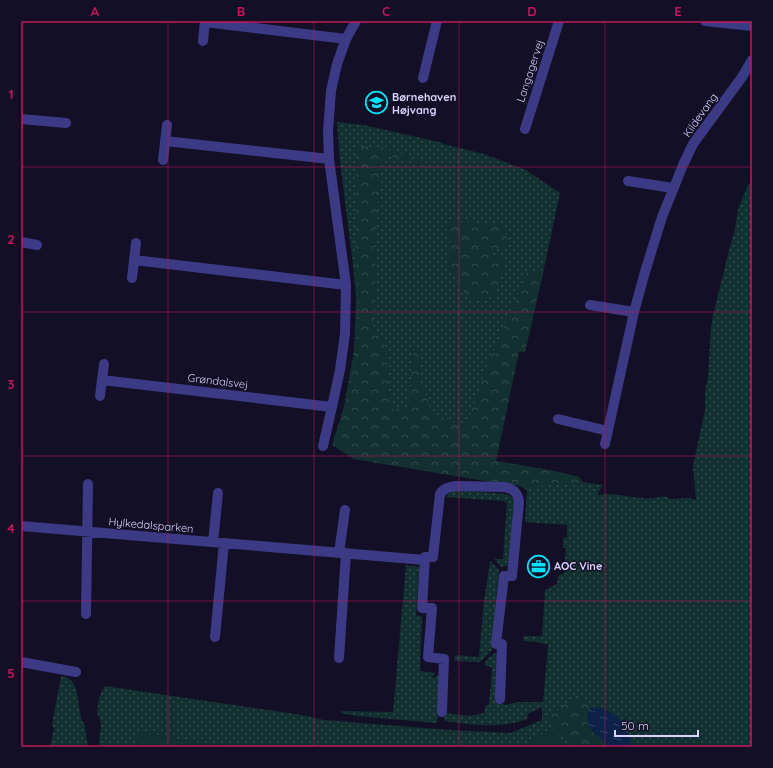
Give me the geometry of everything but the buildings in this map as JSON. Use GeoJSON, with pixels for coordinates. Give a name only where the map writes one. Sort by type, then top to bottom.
{"type":"FeatureCollection","features":[{"type":"Feature","properties":{"kind":"street"},"geometry":{"type":"LineString","coordinates":[[323,446],[340,370],[345,334],[346,285],[329,159],[328,131],[331,91],[337,64],[346,38],[356,21]]}},
{"type":"Feature","properties":{"kind":"street"},"geometry":{"type":"LineString","coordinates":[[423,78],[437,21]]}},
{"type":"Feature","properties":{"kind":"street","name":"Langagervej"},"geometry":{"type":"LineString","coordinates":[[525,129],[559,21]]}},
{"type":"Feature","properties":{"kind":"street"},"geometry":{"type":"LineString","coordinates":[[705,21],[752,26]]}},
{"type":"Feature","properties":{"kind":"street"},"geometry":{"type":"LineString","coordinates":[[203,40],[205,22],[346,38]]}},
{"type":"Feature","properties":{"kind":"street","name":"Kildevang"},"geometry":{"type":"LineString","coordinates":[[605,444],[634,312],[660,224],[673,188],[693,144],[742,77],[752,60]]}},
{"type":"Feature","properties":{"kind":"street"},"geometry":{"type":"LineString","coordinates":[[21,119],[66,123]]}},
{"type":"Feature","properties":{"kind":"street"},"geometry":{"type":"LineString","coordinates":[[163,160],[167,125]]}},
{"type":"Feature","properties":{"kind":"street"},"geometry":{"type":"LineString","coordinates":[[165,141],[329,159]]}},
{"type":"Feature","properties":{"kind":"street"},"geometry":{"type":"LineString","coordinates":[[628,180],[673,188]]}},
{"type":"Feature","properties":{"kind":"street"},"geometry":{"type":"LineString","coordinates":[[21,242],[37,245]]}},
{"type":"Feature","properties":{"kind":"street"},"geometry":{"type":"LineString","coordinates":[[132,278],[136,244]]}},
{"type":"Feature","properties":{"kind":"street"},"geometry":{"type":"LineString","coordinates":[[134,260],[346,285]]}},
{"type":"Feature","properties":{"kind":"street"},"geometry":{"type":"LineString","coordinates":[[590,305],[634,312]]}},
{"type":"Feature","properties":{"kind":"street"},"geometry":{"type":"LineString","coordinates":[[100,396],[104,364]]}},
{"type":"Feature","properties":{"kind":"street","name":"Grøndalsvej"},"geometry":{"type":"LineString","coordinates":[[102,380],[332,406]]}},
{"type":"Feature","properties":{"kind":"street"},"geometry":{"type":"LineString","coordinates":[[558,419],[608,431]]}},
{"type":"Feature","properties":{"kind":"street"},"geometry":{"type":"LineString","coordinates":[[86,614],[88,484]]}},
{"type":"Feature","properties":{"kind":"street"},"geometry":{"type":"LineString","coordinates":[[442,712],[444,659],[428,657],[432,608],[422,608],[425,557],[433,557],[440,494],[442,490],[449,487],[505,487],[516,491],[518,496],[519,502],[512,576],[504,576],[496,644],[502,644],[500,699]]}},
{"type":"Feature","properties":{"kind":"street"},"geometry":{"type":"LineString","coordinates":[[213,542],[218,493]]}},
{"type":"Feature","properties":{"kind":"street"},"geometry":{"type":"LineString","coordinates":[[339,658],[344,510]]}},
{"type":"Feature","properties":{"kind":"street","name":"Hylkedalsparken"},"geometry":{"type":"LineString","coordinates":[[21,526],[425,560]]}},
{"type":"Feature","properties":{"kind":"street"},"geometry":{"type":"LineString","coordinates":[[215,637],[224,543]]}},
{"type":"Feature","properties":{"kind":"street"},"geometry":{"type":"LineString","coordinates":[[21,662],[76,672]]}},
{"type":"Feature","properties":{"kind":"green space"},"geometry":{"type":"Polygon","coordinates":[[[337,122],[364,125],[484,154],[526,170],[560,193],[525,352],[519,351],[496,461],[554,471],[579,477],[582,482],[603,485],[597,495],[609,494],[644,498],[658,498],[665,496],[670,499],[689,498],[696,500],[693,466],[705,410],[705,392],[708,376],[711,327],[735,229],[738,209],[748,185],[752,181],[752,747],[565,747],[551,728],[524,747],[226,747],[173,739],[141,732],[134,747],[99,747],[101,724],[97,712],[99,697],[105,686],[302,715],[324,720],[450,730],[510,733],[542,720],[542,707],[528,714],[527,719],[501,725],[477,725],[445,721],[444,717],[445,713],[469,716],[484,713],[486,705],[489,705],[492,668],[485,666],[485,662],[495,653],[500,654],[499,703],[505,705],[518,702],[543,702],[548,645],[540,642],[523,641],[524,636],[542,636],[545,590],[557,584],[558,576],[564,573],[566,548],[563,548],[563,538],[567,537],[567,525],[525,522],[527,490],[518,485],[354,459],[332,445],[344,407],[354,351],[356,298],[340,162],[337,122]]]}},
{"type":"Feature","properties":{"kind":"green space"},"geometry":{"type":"Polygon","coordinates":[[[381,147],[426,162],[425,165],[386,155],[380,160],[373,331],[383,337],[386,347],[389,391],[393,409],[408,408],[414,348],[419,352],[421,381],[430,407],[436,415],[466,426],[486,369],[527,272],[543,273],[525,352],[519,351],[496,461],[579,477],[582,482],[548,484],[527,490],[518,485],[354,459],[335,443],[353,372],[359,320],[355,236],[357,184],[355,153],[358,148],[381,147]]]}},
{"type":"Feature","properties":{"kind":"green space"},"geometry":{"type":"Polygon","coordinates":[[[452,220],[471,221],[475,225],[498,225],[501,226],[507,235],[509,243],[506,246],[491,249],[493,256],[501,257],[506,263],[494,296],[483,300],[474,299],[465,294],[448,264],[450,242],[446,229],[446,223],[452,220]]]}},
{"type":"Feature","properties":{"kind":"green space"},"geometry":{"type":"Polygon","coordinates":[[[456,490],[506,494],[514,499],[516,505],[509,565],[501,567],[494,558],[503,559],[507,503],[504,501],[446,497],[450,492],[456,490]]]}},
{"type":"Feature","properties":{"kind":"green space"},"geometry":{"type":"Polygon","coordinates":[[[490,562],[499,570],[492,650],[480,662],[454,661],[455,655],[479,657],[484,600],[490,562]]]}},
{"type":"Feature","properties":{"kind":"green space"},"geometry":{"type":"Polygon","coordinates":[[[406,565],[419,567],[416,615],[422,617],[420,671],[435,673],[432,677],[434,678],[437,675],[441,675],[437,723],[357,716],[341,713],[341,711],[393,712],[406,565]]]}},
{"type":"Feature","properties":{"kind":"green space"},"geometry":{"type":"Polygon","coordinates":[[[63,676],[68,678],[76,688],[88,747],[50,747],[54,729],[52,724],[61,677],[63,676]]]}},
{"type":"Feature","properties":{"kind":"green space"},"geometry":{"type":"Polygon","coordinates":[[[577,695],[586,699],[591,705],[585,717],[588,728],[606,747],[574,747],[546,716],[558,710],[577,695]]]}},
{"type":"Feature","properties":{"kind":"green space"},"geometry":{"type":"Polygon","coordinates":[[[551,728],[557,731],[565,747],[524,747],[551,728]]]}},
{"type":"Feature","properties":{"kind":"green space"},"geometry":{"type":"Polygon","coordinates":[[[141,732],[173,739],[226,747],[134,747],[141,732]]]}},
{"type":"Feature","properties":{"kind":"water"},"geometry":{"type":"Polygon","coordinates":[[[593,707],[609,711],[620,720],[624,725],[632,747],[606,747],[604,741],[593,732],[587,721],[588,714],[593,707]]]}},
{"type":"Feature","properties":{"kind":"place","name":"Børnehaven Højvang"},"geometry":{"type":"Point","coordinates":[377,103]}},
{"type":"Feature","properties":{"kind":"place","name":"AOC Vine"},"geometry":{"type":"Point","coordinates":[538,566]}}]}
